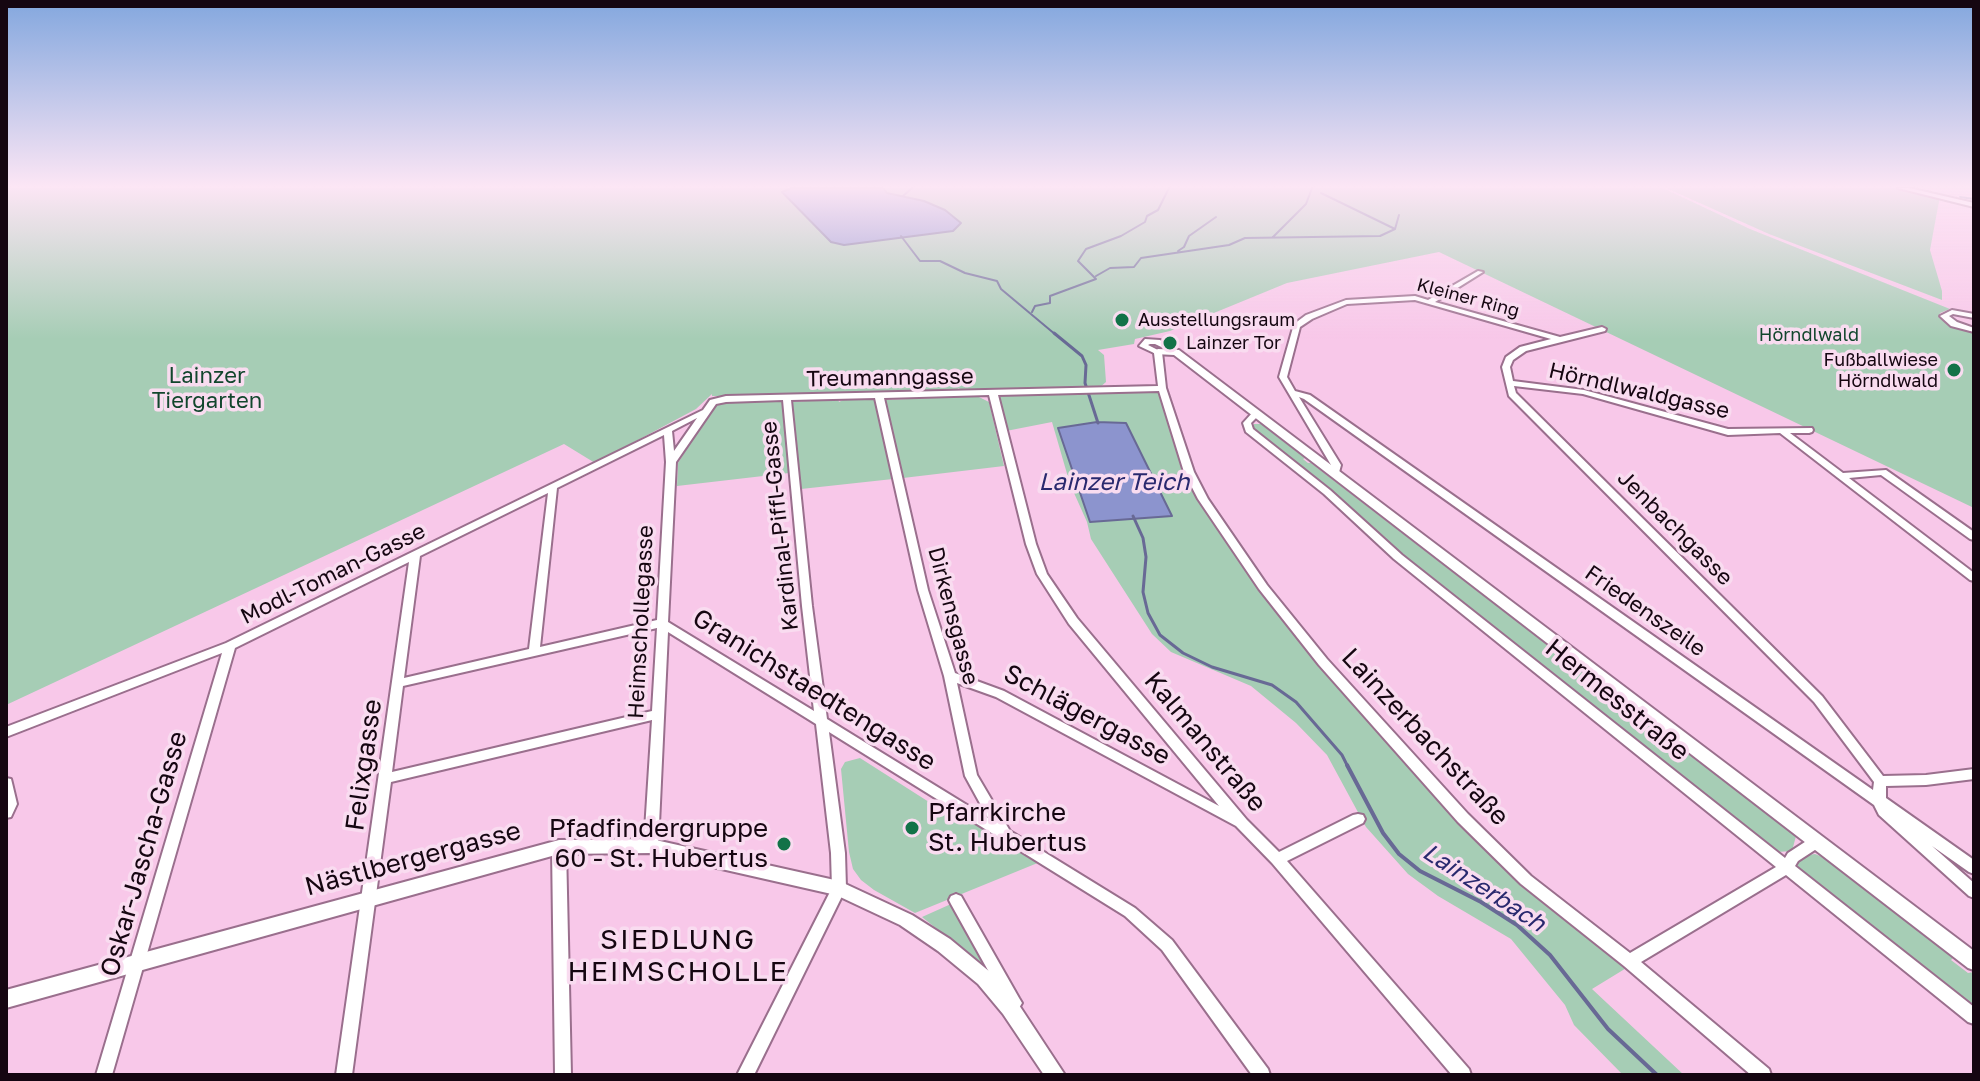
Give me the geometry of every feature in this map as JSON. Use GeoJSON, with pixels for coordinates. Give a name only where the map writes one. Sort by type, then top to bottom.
{"type":"FeatureCollection","features":[{"type":"Feature","properties":{"kind":"street"},"geometry":{"type":"LineString","coordinates":[[1431,301],[1480,272]]}},
{"type":"Feature","properties":{"kind":"street","name":"Kleiner Ring"},"geometry":{"type":"LineString","coordinates":[[1335,474],[1336,465],[1283,377],[1297,326],[1309,317],[1346,302],[1399,297],[1431,301],[1560,339]]}},
{"type":"Feature","properties":{"kind":"street"},"geometry":{"type":"LineString","coordinates":[[1974,316],[1952,312],[1944,316],[1954,324],[1974,330]]}},
{"type":"Feature","properties":{"kind":"street"},"geometry":{"type":"LineString","coordinates":[[1510,383],[1506,367],[1509,359],[1523,349],[1602,329]]}},
{"type":"Feature","properties":{"kind":"street"},"geometry":{"type":"LineString","coordinates":[[1157,342],[1176,352],[1145,349],[1144,343],[1157,342]]}},
{"type":"Feature","properties":{"kind":"street","name":"Lainzerbachstraße"},"geometry":{"type":"LineString","coordinates":[[1158,352],[1162,391],[1189,472],[1203,499],[1263,587],[1323,662],[1463,818],[1526,880],[1629,961],[1763,1075]]}},
{"type":"Feature","properties":{"kind":"street","name":"Hermesstraße"},"geometry":{"type":"LineString","coordinates":[[1176,352],[1974,962]]}},
{"type":"Feature","properties":{"kind":"street","name":"Hörndlwaldgasse"},"geometry":{"type":"LineString","coordinates":[[1510,383],[1584,392],[1728,432],[1809,430]]}},
{"type":"Feature","properties":{"kind":"street","name":"Jenbachgasse"},"geometry":{"type":"LineString","coordinates":[[1510,383],[1512,394],[1818,699],[1880,781]]}},
{"type":"Feature","properties":{"kind":"street","name":"Treumanngasse"},"geometry":{"type":"LineString","coordinates":[[668,431],[719,400],[1162,391]]}},
{"type":"Feature","properties":{"kind":"street","name":"Friedenszeile"},"geometry":{"type":"LineString","coordinates":[[1291,392],[1307,397],[1974,868]]}},
{"type":"Feature","properties":{"kind":"street","name":"Kalmanstraße"},"geometry":{"type":"LineString","coordinates":[[993,393],[1010,467],[1042,574],[1073,621],[1242,824],[1277,859],[1463,1075]]}},
{"type":"Feature","properties":{"kind":"street","name":"Dirkensgasse"},"geometry":{"type":"LineString","coordinates":[[879,396],[923,590],[950,676],[971,776],[1007,838]]}},
{"type":"Feature","properties":{"kind":"street","name":"Kardinal-Piffl-Gasse"},"geometry":{"type":"LineString","coordinates":[[787,398],[839,888]]}},
{"type":"Feature","properties":{"kind":"street","name":"Heimschollegasse"},"geometry":{"type":"LineString","coordinates":[[651,846],[671,462],[704,411]]}},
{"type":"Feature","properties":{"kind":"street","name":"Hermesstraße"},"geometry":{"type":"LineString","coordinates":[[1256,414],[1247,423],[1249,430],[1327,492],[1398,557],[1974,1017]]}},
{"type":"Feature","properties":{"kind":"street"},"geometry":{"type":"LineString","coordinates":[[668,431],[671,462]]}},
{"type":"Feature","properties":{"kind":"street","name":"Modl-Toman-Gasse"},"geometry":{"type":"LineString","coordinates":[[6,732],[230,646],[668,431]]}},
{"type":"Feature","properties":{"kind":"street"},"geometry":{"type":"LineString","coordinates":[[1782,431],[1974,578]]}},
{"type":"Feature","properties":{"kind":"street"},"geometry":{"type":"LineString","coordinates":[[1841,476],[1883,472],[1974,537]]}},
{"type":"Feature","properties":{"kind":"street"},"geometry":{"type":"LineString","coordinates":[[534,652],[553,488]]}},
{"type":"Feature","properties":{"kind":"street","name":"Felixgasse"},"geometry":{"type":"LineString","coordinates":[[344,1075],[415,556]]}},
{"type":"Feature","properties":{"kind":"street"},"geometry":{"type":"LineString","coordinates":[[399,683],[662,623]]}},
{"type":"Feature","properties":{"kind":"street","name":"Granichstaedtengasse"},"geometry":{"type":"LineString","coordinates":[[662,623],[1130,912],[1167,945],[1262,1075]]}},
{"type":"Feature","properties":{"kind":"street","name":"Oskar-Jascha-Gasse"},"geometry":{"type":"LineString","coordinates":[[104,1075],[230,646]]}},
{"type":"Feature","properties":{"kind":"street","name":"Schlägergasse"},"geometry":{"type":"LineString","coordinates":[[950,676],[1000,694],[1242,824]]}},
{"type":"Feature","properties":{"kind":"street"},"geometry":{"type":"LineString","coordinates":[[386,778],[657,714]]}},
{"type":"Feature","properties":{"kind":"street"},"geometry":{"type":"LineString","coordinates":[[1974,774],[1926,780],[1880,781],[1879,801],[1884,811],[1974,892]]}},
{"type":"Feature","properties":{"kind":"street"},"geometry":{"type":"LineString","coordinates":[[6,783],[10,804],[6,813]]}},
{"type":"Feature","properties":{"kind":"street"},"geometry":{"type":"LineString","coordinates":[[1277,859],[1358,819]]}},
{"type":"Feature","properties":{"kind":"street"},"geometry":{"type":"LineString","coordinates":[[1629,961],[1788,867],[1793,857],[1816,842]]}},
{"type":"Feature","properties":{"kind":"street","name":"Nästlbergergasse"},"geometry":{"type":"LineString","coordinates":[[6,999],[559,847],[651,846],[839,888],[906,920],[944,945],[984,978],[1010,1008],[1051,1069]]}},
{"type":"Feature","properties":{"kind":"street"},"geometry":{"type":"LineString","coordinates":[[559,847],[563,1075]]}},
{"type":"Feature","properties":{"kind":"street"},"geometry":{"type":"LineString","coordinates":[[745,1075],[839,888]]}},
{"type":"Feature","properties":{"kind":"street"},"geometry":{"type":"LineString","coordinates":[[956,900],[1051,1069]]}},
{"type":"Feature","properties":{"kind":"green space","name":"Lainzer Tiergarten"},"geometry":{"type":"Polygon","coordinates":[[[6,238],[1774,238],[1950,309],[1940,313],[1939,317],[1956,327],[1974,332],[1974,508],[1439,252],[1287,283],[1170,331],[1135,339],[1134,344],[1098,350],[1104,355],[1106,382],[1099,388],[712,394],[696,409],[595,463],[564,444],[6,705],[6,238]]]}},
{"type":"Feature","properties":{"kind":"green space"},"geometry":{"type":"Polygon","coordinates":[[[1781,238],[1932,238],[1930,250],[1942,300],[1781,238]]]}},
{"type":"Feature","properties":{"kind":"green space"},"geometry":{"type":"Polygon","coordinates":[[[1156,391],[1162,397],[1180,459],[1246,567],[1291,631],[1464,823],[1628,967],[1592,989],[1684,1075],[1623,1075],[1574,1025],[1565,1005],[1511,939],[1438,896],[1408,874],[1366,827],[1327,755],[1296,723],[1251,686],[1171,652],[1152,634],[1091,539],[1070,484],[1052,422],[1006,431],[997,398],[1004,395],[1156,391]]]}},
{"type":"Feature","properties":{"kind":"green space"},"geometry":{"type":"Polygon","coordinates":[[[977,396],[989,402],[1004,466],[903,478],[885,400],[977,396]]]}},
{"type":"Feature","properties":{"kind":"green space"},"geometry":{"type":"Polygon","coordinates":[[[838,399],[839,402],[845,399],[875,400],[893,479],[801,489],[791,402],[838,399]]]}},
{"type":"Feature","properties":{"kind":"green space"},"geometry":{"type":"Polygon","coordinates":[[[782,402],[789,473],[677,486],[678,463],[714,405],[782,402]]]}},
{"type":"Feature","properties":{"kind":"green space"},"geometry":{"type":"Polygon","coordinates":[[[1254,424],[1261,424],[1796,836],[1792,851],[1777,852],[1398,552],[1252,428],[1254,424]]]}},
{"type":"Feature","properties":{"kind":"green space"},"geometry":{"type":"Polygon","coordinates":[[[860,758],[954,818],[964,817],[1040,862],[915,913],[874,890],[853,869],[849,852],[841,769],[845,762],[860,758]]]}},
{"type":"Feature","properties":{"kind":"green space"},"geometry":{"type":"Polygon","coordinates":[[[1815,854],[1825,858],[1943,949],[1968,973],[1974,972],[1974,1009],[1796,867],[1796,861],[1802,856],[1815,854]]]}},
{"type":"Feature","properties":{"kind":"green space"},"geometry":{"type":"Polygon","coordinates":[[[951,904],[985,965],[922,917],[951,904]]]}},
{"type":"Feature","properties":{"kind":"water"},"geometry":{"type":"Polygon","coordinates":[[[828,238],[895,238],[844,245],[828,238]]]}},
{"type":"Feature","properties":{"kind":"water","name":"Lainzer Teich"},"geometry":{"type":"Polygon","coordinates":[[[1097,422],[1126,423],[1172,516],[1090,522],[1058,428],[1097,422]]]}},
{"type":"Feature","properties":{"kind":"waterway","name":"Lainzerbach"},"geometry":{"type":"LineString","coordinates":[[903,238],[920,261],[940,261],[965,273],[997,281],[1001,289],[1056,335]]}},
{"type":"Feature","properties":{"kind":"waterway"},"geometry":{"type":"LineString","coordinates":[[1032,312],[1035,306],[1050,303],[1050,296],[1096,279],[1078,261],[1086,249],[1114,238]]}},
{"type":"Feature","properties":{"kind":"waterway"},"geometry":{"type":"LineString","coordinates":[[1178,251],[1188,238]]}},
{"type":"Feature","properties":{"kind":"waterway"},"geometry":{"type":"LineString","coordinates":[[1096,276],[1110,268],[1134,267],[1141,258],[1229,245],[1244,238]]}},
{"type":"Feature","properties":{"kind":"waterway","name":"Lainzerbach"},"geometry":{"type":"LineString","coordinates":[[1054,333],[1082,356],[1086,365],[1085,383],[1098,423]]}},
{"type":"Feature","properties":{"kind":"waterway","name":"Lainzerbach"},"geometry":{"type":"LineString","coordinates":[[1133,516],[1143,538],[1146,557],[1143,592],[1148,613],[1160,635],[1183,653],[1212,667],[1272,685],[1296,702],[1342,755],[1347,765]]}},
{"type":"Feature","properties":{"kind":"waterway","name":"Lainzerbach"},"geometry":{"type":"LineString","coordinates":[[1347,765],[1383,833],[1399,854],[1420,871],[1481,902],[1517,925],[1550,955],[1608,1029],[1657,1075]]}},
{"type":"Feature","properties":{"kind":"place","name":"Ausstellungsraum"},"geometry":{"type":"Point","coordinates":[1122,320]}},
{"type":"Feature","properties":{"kind":"place","name":"Lainzer Tor"},"geometry":{"type":"Point","coordinates":[1170,343]}},
{"type":"Feature","properties":{"kind":"place","name":"Fußballwiese Hörndlwald"},"geometry":{"type":"Point","coordinates":[1954,370]}},
{"type":"Feature","properties":{"kind":"place","name":"Pfarrkirche St. Hubertus"},"geometry":{"type":"Point","coordinates":[912,828]}},
{"type":"Feature","properties":{"kind":"place","name":"Pfadfindergruppe 60 - St. Hubertus"},"geometry":{"type":"Point","coordinates":[784,844]}},
{"type":"Feature","properties":{"kind":"district","name":"SIEDLUNG HEIMSCHOLLE"},"geometry":{"type":"Point","coordinates":[678,956]}},
{"type":"Feature","properties":{"kind":"park label","name":"Hörndlwald"},"geometry":{"type":"Point","coordinates":[1809,335]}}]}
